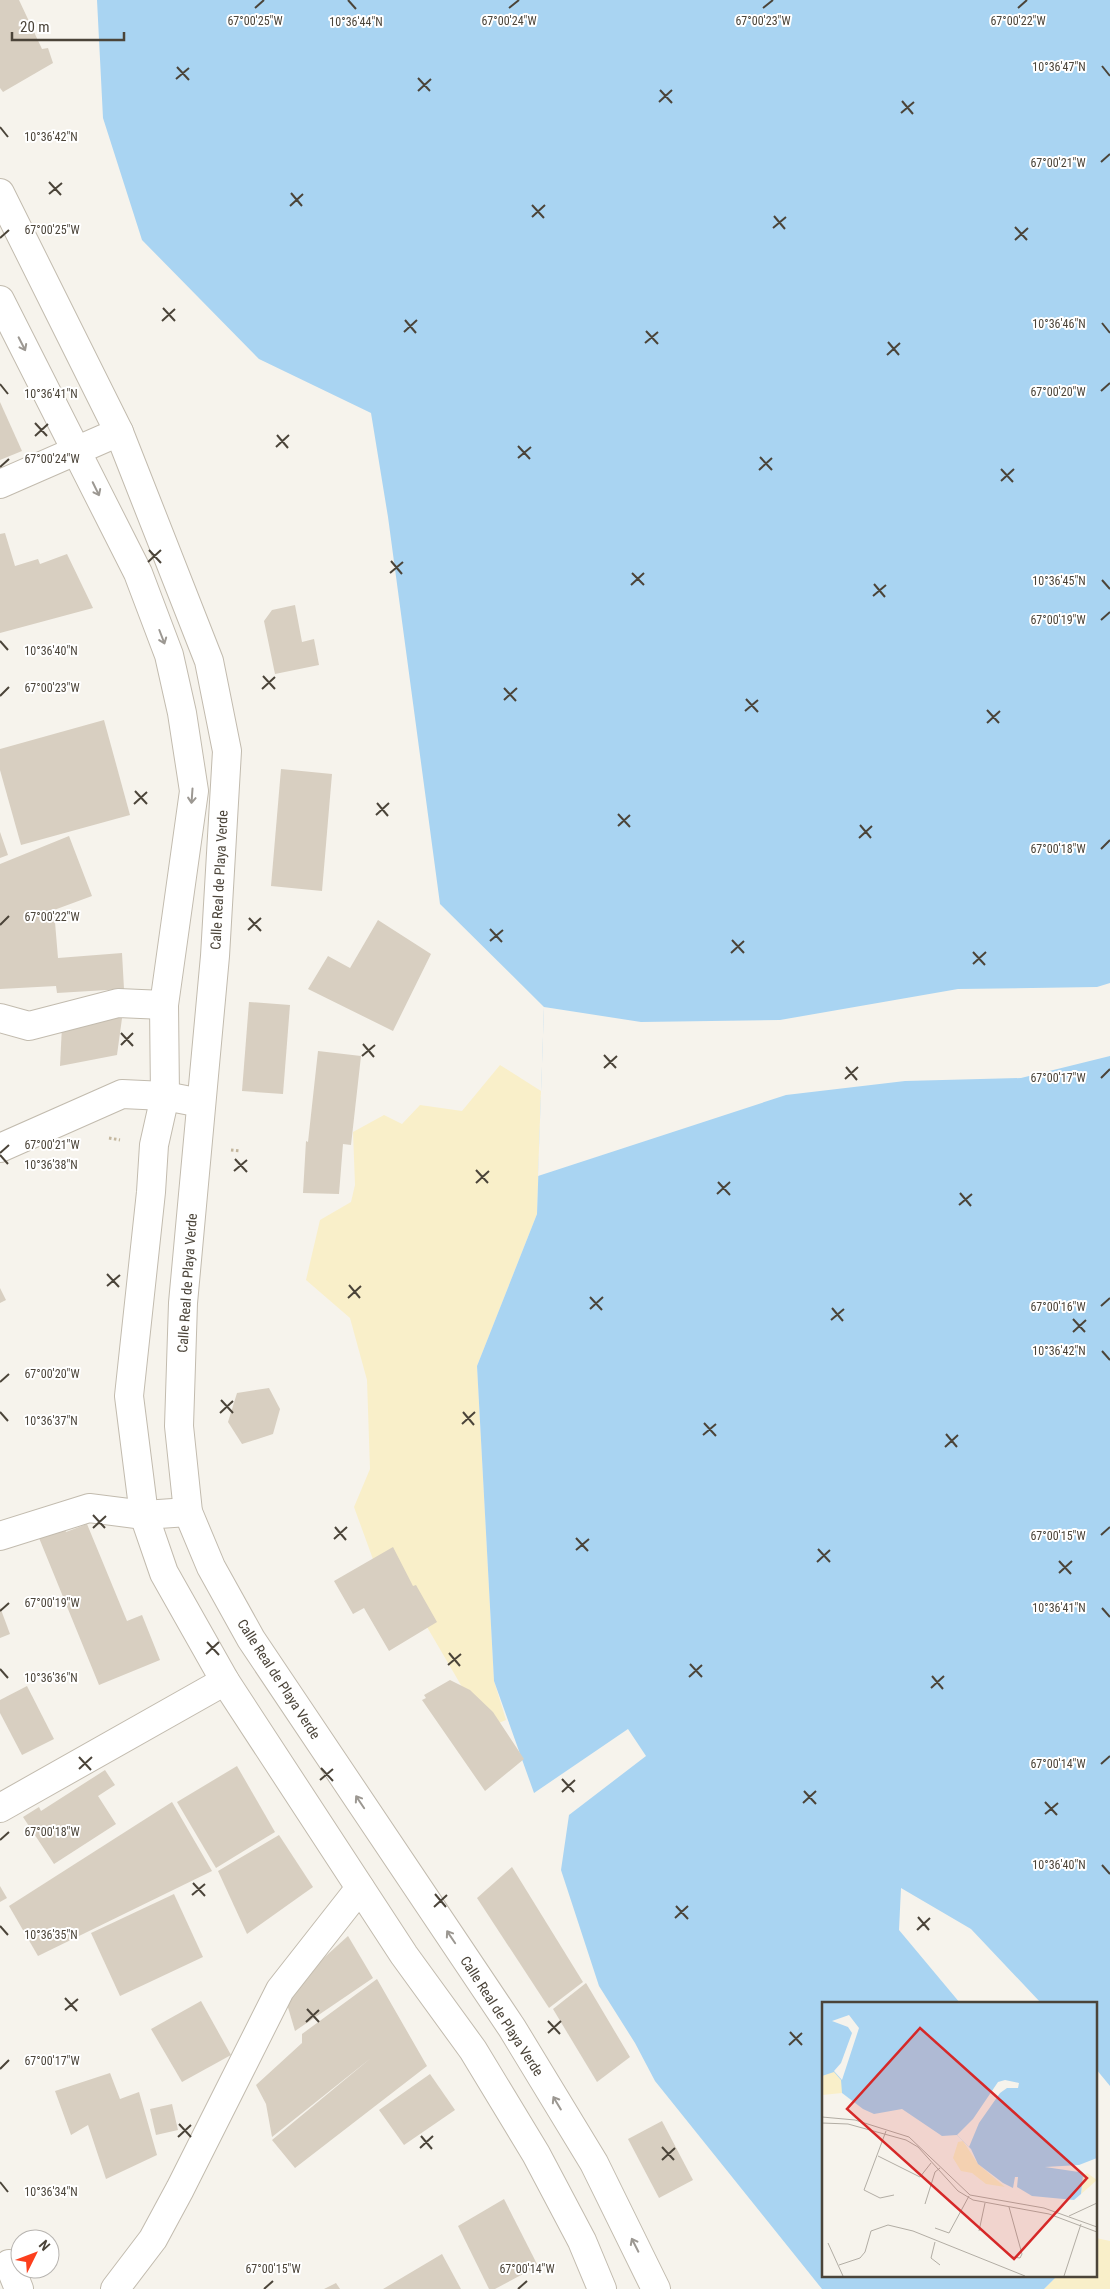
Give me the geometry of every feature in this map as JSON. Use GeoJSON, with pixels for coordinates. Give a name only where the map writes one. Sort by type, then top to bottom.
{"type":"FeatureCollection","features":[{"type":"Feature","properties":{"kind":"street","name":"Calle Real de Playa Verde"},"geometry":{"type":"LineString","coordinates":[[0,193],[119,432],[209,661],[227,751],[215,956],[183,1302],[179,1426],[188,1512],[211,1567],[251,1639],[512,2028],[594,2163],[656,2289]]}},
{"type":"Feature","properties":{"kind":"street"},"geometry":{"type":"LineString","coordinates":[[0,300],[138,573],[169,655],[182,714],[194,791],[164,1005],[165,1096],[154,1145],[151,1192],[129,1396],[144,1515],[164,1573],[225,1681],[360,1888],[424,1983],[473,2050],[536,2154],[582,2241],[602,2289]]}},
{"type":"Feature","properties":{"kind":"street"},"geometry":{"type":"LineString","coordinates":[[0,484],[119,432]]}},
{"type":"Feature","properties":{"kind":"street"},"geometry":{"type":"LineString","coordinates":[[0,1018],[29,1026],[118,1003],[164,1005]]}},
{"type":"Feature","properties":{"kind":"street"},"geometry":{"type":"LineString","coordinates":[[0,1148],[122,1094],[165,1096],[201,1103]]}},
{"type":"Feature","properties":{"kind":"street"},"geometry":{"type":"LineString","coordinates":[[0,1536],[89,1508],[144,1515],[188,1512]]}},
{"type":"Feature","properties":{"kind":"street"},"geometry":{"type":"LineString","coordinates":[[0,1808],[225,1681]]}},
{"type":"Feature","properties":{"kind":"street"},"geometry":{"type":"LineString","coordinates":[[115,2289],[153,2239],[280,1990],[360,1888]]}},
{"type":"Feature","properties":{"kind":"street"},"geometry":{"type":"LineString","coordinates":[[9,2264],[19,2289]]}},
{"type":"Feature","properties":{"kind":"sand"},"geometry":{"type":"Polygon","coordinates":[[[500,1065],[541,1091],[537,1214],[477,1366],[494,1681],[506,1720],[486,1728],[385,1555],[374,1562],[354,1507],[370,1469],[367,1380],[350,1318],[306,1280],[320,1220],[351,1202],[355,1185],[353,1132],[384,1115],[402,1124],[420,1105],[462,1111],[500,1065]]]}},
{"type":"Feature","properties":{"kind":"sand"},"geometry":{"type":"Polygon","coordinates":[[[1098,2238],[1110,2241],[1110,2289],[1044,2289],[1057,2276],[1098,2276],[1098,2238]]]}},
{"type":"Feature","properties":{"kind":"water"},"geometry":{"type":"Polygon","coordinates":[[[97,0],[1110,0],[1110,2086],[1098,2071],[1098,2002],[1040,2002],[971,1929],[901,1888],[899,1930],[959,2002],[822,2002],[822,2276],[1057,2276],[1044,2289],[822,2289],[655,2081],[635,2043],[599,1986],[561,1870],[569,1815],[646,1756],[628,1729],[534,1793],[494,1681],[477,1366],[537,1214],[544,1007],[440,904],[388,517],[371,413],[259,359],[142,240],[103,118],[97,0]]]}},
{"type":"Feature","properties":{"kind":"pier"},"geometry":{"type":"Polygon","coordinates":[[[1110,983],[1110,1056],[1021,1078],[905,1081],[786,1095],[538,1176],[544,1007],[641,1022],[780,1020],[958,989],[1097,987],[1110,983]]]}},
{"type":"Feature","properties":{"kind":"building"},"geometry":{"type":"Polygon","coordinates":[[[0,0],[19,0],[42,49],[48,48],[53,63],[3,92],[0,88],[0,0]]]}},
{"type":"Feature","properties":{"kind":"building"},"geometry":{"type":"Polygon","coordinates":[[[0,402],[22,451],[0,460],[0,402]]]}},
{"type":"Feature","properties":{"kind":"building"},"geometry":{"type":"Polygon","coordinates":[[[5,533],[15,566],[38,559],[40,564],[67,554],[93,608],[0,633],[0,534],[5,533]]]}},
{"type":"Feature","properties":{"kind":"building"},"geometry":{"type":"Polygon","coordinates":[[[295,605],[302,642],[314,639],[319,665],[275,674],[264,621],[272,610],[295,605]]]}},
{"type":"Feature","properties":{"kind":"building"},"geometry":{"type":"Polygon","coordinates":[[[104,720],[130,815],[21,845],[0,770],[0,749],[104,720]]]}},
{"type":"Feature","properties":{"kind":"building"},"geometry":{"type":"Polygon","coordinates":[[[281,769],[332,774],[322,891],[271,886],[281,769]]]}},
{"type":"Feature","properties":{"kind":"building"},"geometry":{"type":"Polygon","coordinates":[[[0,832],[8,855],[0,858],[0,832]]]}},
{"type":"Feature","properties":{"kind":"building"},"geometry":{"type":"Polygon","coordinates":[[[69,836],[92,896],[54,910],[58,958],[122,953],[124,989],[57,993],[56,986],[0,989],[0,864],[69,836]]]}},
{"type":"Feature","properties":{"kind":"building"},"geometry":{"type":"Polygon","coordinates":[[[378,920],[431,954],[393,1031],[308,989],[328,956],[350,968],[378,920]]]}},
{"type":"Feature","properties":{"kind":"building"},"geometry":{"type":"Polygon","coordinates":[[[249,1002],[290,1005],[283,1094],[242,1091],[249,1002]]]}},
{"type":"Feature","properties":{"kind":"building"},"geometry":{"type":"Polygon","coordinates":[[[123,1011],[117,1055],[60,1066],[62,1026],[123,1011]]]}},
{"type":"Feature","properties":{"kind":"building"},"geometry":{"type":"Polygon","coordinates":[[[318,1051],[361,1056],[351,1145],[343,1144],[339,1194],[303,1193],[306,1141],[308,1142],[318,1051]]]}},
{"type":"Feature","properties":{"kind":"building"},"geometry":{"type":"Polygon","coordinates":[[[0,1288],[6,1300],[0,1303],[0,1288]]]}},
{"type":"Feature","properties":{"kind":"building"},"geometry":{"type":"Polygon","coordinates":[[[269,1388],[280,1409],[273,1434],[242,1444],[228,1422],[237,1393],[269,1388]]]}},
{"type":"Feature","properties":{"kind":"building"},"geometry":{"type":"Polygon","coordinates":[[[62,1522],[66,1532],[87,1524],[127,1621],[142,1615],[160,1660],[99,1685],[37,1533],[62,1522]]]}},
{"type":"Feature","properties":{"kind":"building"},"geometry":{"type":"Polygon","coordinates":[[[393,1547],[413,1586],[416,1585],[437,1622],[389,1651],[364,1608],[353,1614],[334,1581],[393,1547]]]}},
{"type":"Feature","properties":{"kind":"building"},"geometry":{"type":"Polygon","coordinates":[[[0,1607],[10,1634],[0,1638],[0,1607]]]}},
{"type":"Feature","properties":{"kind":"building"},"geometry":{"type":"Polygon","coordinates":[[[450,1680],[470,1690],[493,1712],[524,1759],[485,1791],[422,1700],[426,1698],[424,1695],[450,1680]]]}},
{"type":"Feature","properties":{"kind":"building"},"geometry":{"type":"Polygon","coordinates":[[[27,1686],[54,1739],[22,1755],[0,1713],[0,1700],[27,1686]]]}},
{"type":"Feature","properties":{"kind":"building"},"geometry":{"type":"Polygon","coordinates":[[[237,1766],[275,1832],[216,1868],[177,1802],[237,1766]]]}},
{"type":"Feature","properties":{"kind":"building"},"geometry":{"type":"Polygon","coordinates":[[[105,1770],[115,1785],[98,1796],[116,1824],[54,1864],[23,1817],[39,1807],[41,1811],[105,1770]]]}},
{"type":"Feature","properties":{"kind":"building"},"geometry":{"type":"Polygon","coordinates":[[[172,1802],[212,1871],[38,1956],[9,1906],[172,1802]]]}},
{"type":"Feature","properties":{"kind":"building"},"geometry":{"type":"Polygon","coordinates":[[[279,1835],[313,1887],[247,1934],[218,1871],[279,1835]]]}},
{"type":"Feature","properties":{"kind":"building"},"geometry":{"type":"Polygon","coordinates":[[[512,1867],[583,1982],[549,2008],[477,1898],[512,1867]]]}},
{"type":"Feature","properties":{"kind":"building"},"geometry":{"type":"Polygon","coordinates":[[[0,1886],[7,1898],[0,1902],[0,1886]]]}},
{"type":"Feature","properties":{"kind":"building"},"geometry":{"type":"Polygon","coordinates":[[[174,1894],[203,1957],[120,1996],[91,1933],[174,1894]]]}},
{"type":"Feature","properties":{"kind":"building"},"geometry":{"type":"Polygon","coordinates":[[[348,1936],[373,1978],[295,2031],[284,1994],[348,1936]]]}},
{"type":"Feature","properties":{"kind":"building"},"geometry":{"type":"Polygon","coordinates":[[[377,1979],[427,2066],[295,2168],[272,2140],[371,2058],[272,2137],[266,2104],[256,2085],[302,2043],[302,2034],[377,1979]]]}},
{"type":"Feature","properties":{"kind":"building"},"geometry":{"type":"Polygon","coordinates":[[[586,1983],[630,2057],[597,2082],[553,2009],[586,1983]]]}},
{"type":"Feature","properties":{"kind":"building"},"geometry":{"type":"Polygon","coordinates":[[[201,2001],[231,2055],[182,2082],[151,2029],[201,2001]]]}},
{"type":"Feature","properties":{"kind":"building"},"geometry":{"type":"Polygon","coordinates":[[[110,2073],[120,2099],[139,2092],[157,2155],[106,2179],[88,2125],[71,2135],[55,2091],[110,2073]]]}},
{"type":"Feature","properties":{"kind":"building"},"geometry":{"type":"Polygon","coordinates":[[[430,2074],[455,2110],[404,2145],[379,2110],[430,2074]]]}},
{"type":"Feature","properties":{"kind":"building"},"geometry":{"type":"Polygon","coordinates":[[[172,2104],[178,2130],[156,2135],[150,2109],[172,2104]]]}},
{"type":"Feature","properties":{"kind":"building"},"geometry":{"type":"Polygon","coordinates":[[[662,2121],[693,2180],[659,2198],[628,2139],[662,2121]]]}},
{"type":"Feature","properties":{"kind":"building"},"geometry":{"type":"Polygon","coordinates":[[[504,2199],[538,2266],[495,2289],[489,2289],[458,2226],[504,2199]]]}},
{"type":"Feature","properties":{"kind":"building"},"geometry":{"type":"Polygon","coordinates":[[[442,2254],[461,2289],[383,2289],[442,2254]]]}},
{"type":"Feature","properties":{"kind":"building"},"geometry":{"type":"Polygon","coordinates":[[[336,2283],[340,2289],[324,2289],[336,2283]]]}}]}
